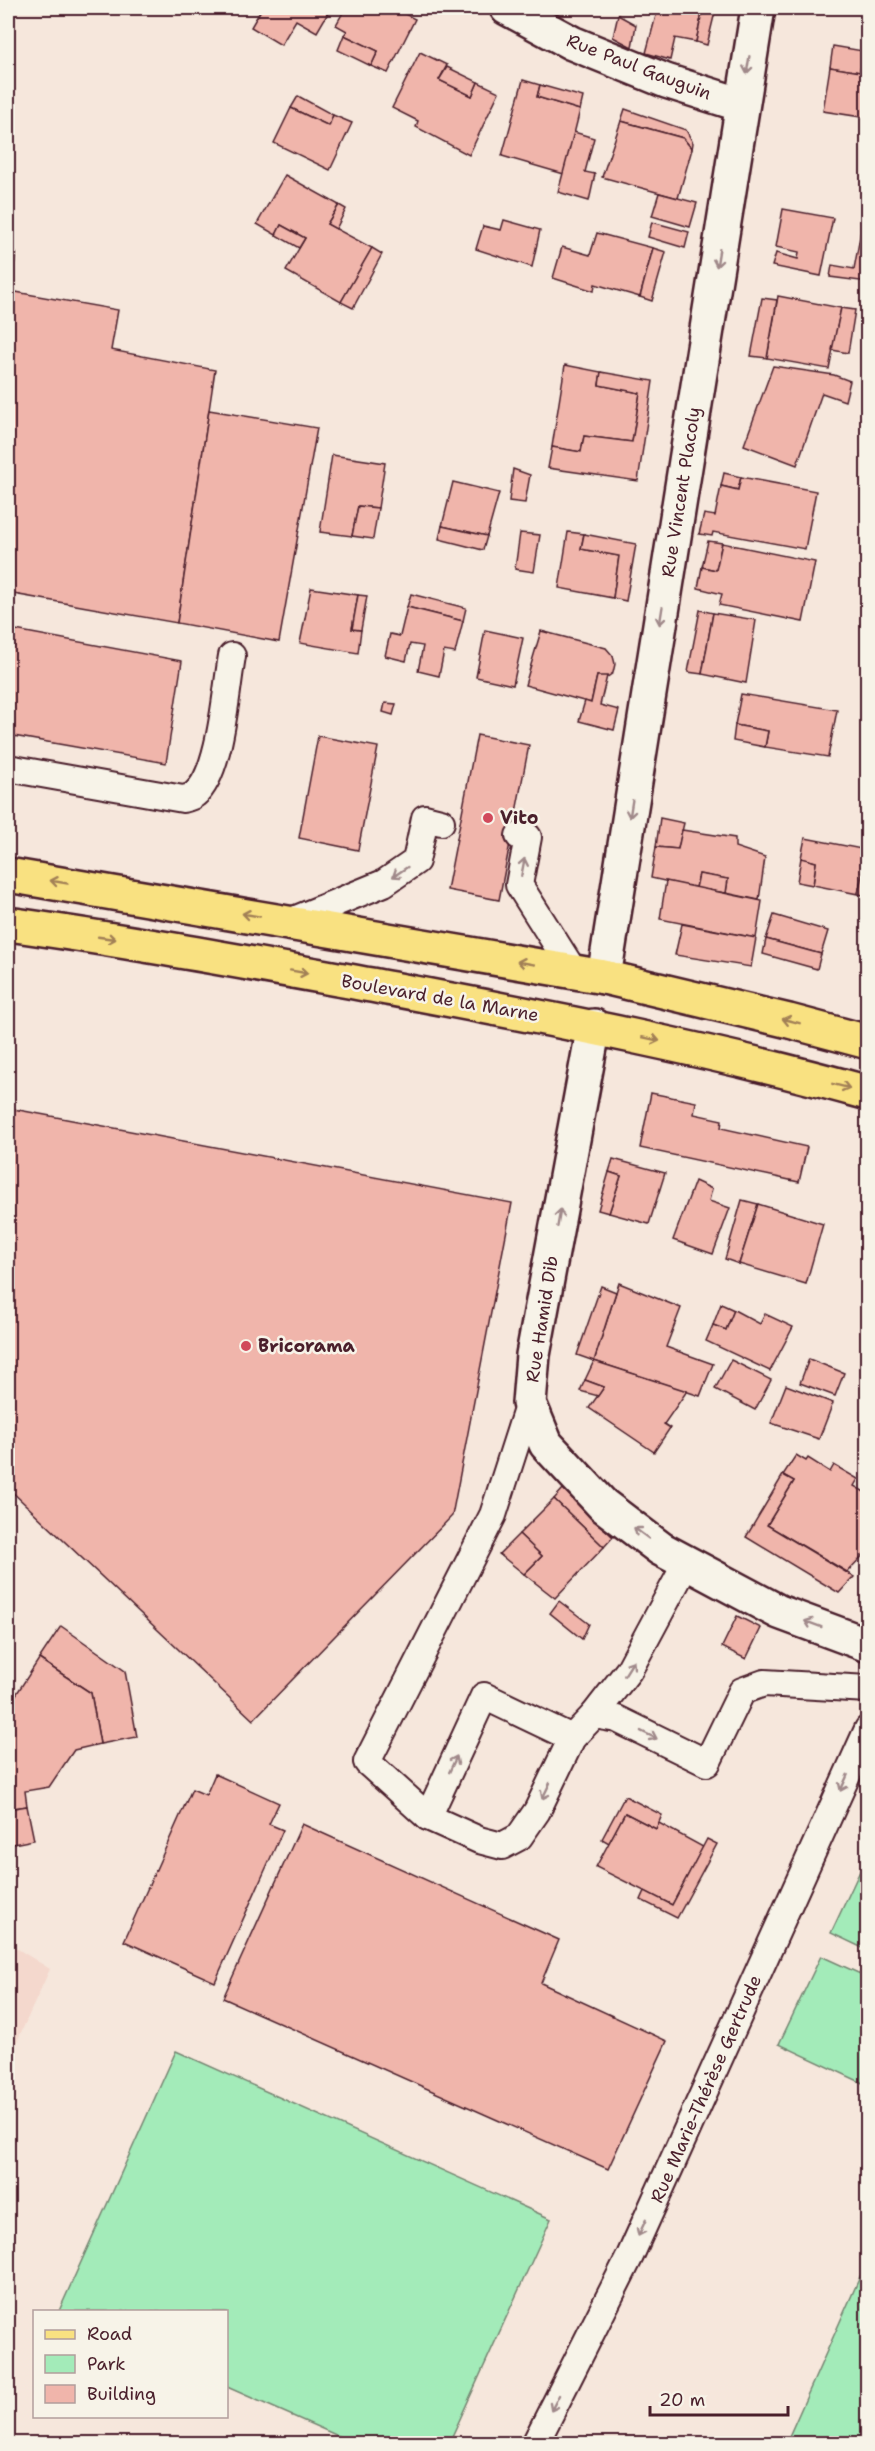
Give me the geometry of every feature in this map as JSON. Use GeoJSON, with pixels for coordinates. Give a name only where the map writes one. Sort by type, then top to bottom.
{"type":"FeatureCollection","features":[{"type":"Feature","properties":{"kind":"main road"},"geometry":{"type":"LineString","coordinates":[[8,874],[589,975],[789,1021],[867,1042]]}},
{"type":"Feature","properties":{"kind":"main road","name":"Boulevard de la Marne"},"geometry":{"type":"LineString","coordinates":[[8,924],[122,940],[594,1026],[867,1093]]}},
{"type":"Feature","properties":{"kind":"street","name":"Rue Paul Gauguin"},"geometry":{"type":"LineString","coordinates":[[507,8],[572,43],[666,81],[742,105]]}},
{"type":"Feature","properties":{"kind":"street","name":"Rue Vincent Placoly"},"geometry":{"type":"LineString","coordinates":[[589,975],[758,8]]}},
{"type":"Feature","properties":{"kind":"street","name":"Rue Hamid Dib"},"geometry":{"type":"LineString","coordinates":[[594,1026],[533,1355],[530,1403],[546,1444],[603,1505],[661,1549],[779,1612],[867,1645]]}},
{"type":"Feature","properties":{"kind":"lane"},"geometry":{"type":"LineString","coordinates":[[8,768],[183,799],[194,796],[211,771],[216,753],[232,656]]}},
{"type":"Feature","properties":{"kind":"lane"},"geometry":{"type":"LineString","coordinates":[[289,922],[384,883],[416,861],[424,818],[441,822]]}},
{"type":"Feature","properties":{"kind":"lane"},"geometry":{"type":"LineString","coordinates":[[519,836],[528,837],[519,885],[589,975]]}},
{"type":"Feature","properties":{"kind":"lane"},"geometry":{"type":"LineString","coordinates":[[530,1403],[494,1515],[368,1762],[428,1817],[479,1840],[502,1846],[519,1837],[537,1811],[572,1738],[594,1715],[628,1670],[687,1562]]}},
{"type":"Feature","properties":{"kind":"lane"},"geometry":{"type":"LineString","coordinates":[[594,1715],[617,1719],[707,1764],[742,1691],[764,1683],[867,1689]]}},
{"type":"Feature","properties":{"kind":"lane"},"geometry":{"type":"LineString","coordinates":[[428,1817],[484,1696],[572,1738]]}},
{"type":"Feature","properties":{"kind":"lane","name":"Rue Marie-Thérèse Gertrude"},"geometry":{"type":"LineString","coordinates":[[535,2444],[630,2256],[867,1729]]}},
{"type":"Feature","properties":{"kind":"shaded area"},"geometry":{"type":"Polygon","coordinates":[[[8,1943],[50,1969],[8,2061],[8,1943]]]}},
{"type":"Feature","properties":{"kind":"green space"},"geometry":{"type":"Polygon","coordinates":[[[867,1856],[867,1950],[831,1933],[867,1856]]]}},
{"type":"Feature","properties":{"kind":"green space"},"geometry":{"type":"Polygon","coordinates":[[[821,1956],[867,1977],[867,2085],[779,2044],[821,1956]]]}},
{"type":"Feature","properties":{"kind":"green space"},"geometry":{"type":"Polygon","coordinates":[[[176,2051],[551,2219],[449,2443],[354,2443],[228,2387],[228,2310],[59,2310],[176,2051]]]}},
{"type":"Feature","properties":{"kind":"green space"},"geometry":{"type":"Polygon","coordinates":[[[867,2261],[867,2443],[786,2443],[867,2261]]]}},
{"type":"Feature","properties":{"kind":"building"},"geometry":{"type":"Polygon","coordinates":[[[262,8],[331,8],[317,32],[296,20],[281,45],[251,27],[262,8]]]}},
{"type":"Feature","properties":{"kind":"building"},"geometry":{"type":"Polygon","coordinates":[[[359,8],[393,8],[415,19],[388,73],[371,66],[378,51],[344,35],[347,31],[336,25],[345,9],[356,12],[359,8]]]}},
{"type":"Feature","properties":{"kind":"building"},"geometry":{"type":"Polygon","coordinates":[[[658,8],[703,8],[696,42],[675,38],[670,60],[646,53],[658,8]]]}},
{"type":"Feature","properties":{"kind":"building"},"geometry":{"type":"Polygon","coordinates":[[[703,8],[716,8],[707,45],[696,42],[703,8]]]}},
{"type":"Feature","properties":{"kind":"building"},"geometry":{"type":"Polygon","coordinates":[[[618,15],[636,25],[632,47],[613,37],[618,15]]]}},
{"type":"Feature","properties":{"kind":"building"},"geometry":{"type":"Polygon","coordinates":[[[344,35],[378,51],[371,66],[338,50],[344,35]]]}},
{"type":"Feature","properties":{"kind":"building"},"geometry":{"type":"Polygon","coordinates":[[[833,46],[863,51],[860,72],[830,67],[833,46]]]}},
{"type":"Feature","properties":{"kind":"building"},"geometry":{"type":"Polygon","coordinates":[[[863,51],[868,52],[868,118],[823,111],[830,67],[860,72],[863,51]]]}},
{"type":"Feature","properties":{"kind":"building"},"geometry":{"type":"Polygon","coordinates":[[[420,52],[447,65],[439,80],[472,96],[478,82],[499,92],[469,155],[416,127],[418,121],[392,108],[420,52]]]}},
{"type":"Feature","properties":{"kind":"building"},"geometry":{"type":"Polygon","coordinates":[[[447,67],[478,82],[472,96],[439,80],[447,67]]]}},
{"type":"Feature","properties":{"kind":"building"},"geometry":{"type":"Polygon","coordinates":[[[523,80],[540,85],[537,97],[580,110],[564,174],[502,156],[523,80]]]}},
{"type":"Feature","properties":{"kind":"building"},"geometry":{"type":"Polygon","coordinates":[[[540,85],[583,97],[580,110],[537,97],[540,85]]]}},
{"type":"Feature","properties":{"kind":"building"},"geometry":{"type":"Polygon","coordinates":[[[298,96],[333,115],[329,126],[291,108],[298,96]]]}},
{"type":"Feature","properties":{"kind":"building"},"geometry":{"type":"Polygon","coordinates":[[[291,108],[329,126],[333,115],[352,123],[330,170],[274,143],[291,108]]]}},
{"type":"Feature","properties":{"kind":"building"},"geometry":{"type":"Polygon","coordinates":[[[625,109],[686,130],[693,143],[692,149],[683,138],[621,121],[625,109]]]}},
{"type":"Feature","properties":{"kind":"building"},"geometry":{"type":"Polygon","coordinates":[[[621,121],[683,138],[692,149],[678,198],[602,177],[621,121]]]}},
{"type":"Feature","properties":{"kind":"building"},"geometry":{"type":"Polygon","coordinates":[[[574,132],[594,138],[585,172],[595,174],[589,201],[558,192],[574,132]]]}},
{"type":"Feature","properties":{"kind":"building"},"geometry":{"type":"Polygon","coordinates":[[[285,175],[339,205],[327,224],[372,248],[341,302],[286,271],[305,238],[281,225],[276,235],[257,224],[285,175]]]}},
{"type":"Feature","properties":{"kind":"building"},"geometry":{"type":"Polygon","coordinates":[[[659,193],[697,203],[690,227],[652,216],[659,193]]]}},
{"type":"Feature","properties":{"kind":"building"},"geometry":{"type":"Polygon","coordinates":[[[339,205],[346,209],[336,229],[327,224],[339,205]]]}},
{"type":"Feature","properties":{"kind":"building"},"geometry":{"type":"Polygon","coordinates":[[[783,209],[833,218],[821,276],[772,266],[776,253],[798,259],[799,252],[776,247],[783,209]]]}},
{"type":"Feature","properties":{"kind":"building"},"geometry":{"type":"Polygon","coordinates":[[[504,220],[540,230],[532,267],[476,249],[483,226],[501,230],[504,220]]]}},
{"type":"Feature","properties":{"kind":"building"},"geometry":{"type":"Polygon","coordinates":[[[652,222],[689,232],[685,248],[648,237],[652,222]]]}},
{"type":"Feature","properties":{"kind":"building"},"geometry":{"type":"Polygon","coordinates":[[[281,225],[305,238],[299,248],[276,235],[281,225]]]}},
{"type":"Feature","properties":{"kind":"building"},"geometry":{"type":"Polygon","coordinates":[[[861,230],[868,231],[868,243],[859,242],[861,230]]]}},
{"type":"Feature","properties":{"kind":"building"},"geometry":{"type":"Polygon","coordinates":[[[597,233],[653,248],[640,297],[595,284],[594,291],[553,278],[562,247],[590,255],[597,233]]]}},
{"type":"Feature","properties":{"kind":"building"},"geometry":{"type":"Polygon","coordinates":[[[859,242],[868,243],[868,282],[830,277],[832,265],[854,269],[859,242]]]}},
{"type":"Feature","properties":{"kind":"building"},"geometry":{"type":"Polygon","coordinates":[[[372,248],[382,254],[353,308],[341,302],[372,248]]]}},
{"type":"Feature","properties":{"kind":"building"},"geometry":{"type":"Polygon","coordinates":[[[653,248],[666,252],[652,301],[640,297],[653,248]]]}},
{"type":"Feature","properties":{"kind":"building"},"geometry":{"type":"Polygon","coordinates":[[[8,251],[16,253],[8,303],[8,251]]]}},
{"type":"Feature","properties":{"kind":"building"},"geometry":{"type":"Polygon","coordinates":[[[10,291],[118,310],[111,350],[215,370],[177,623],[8,593],[8,303],[10,291]]]}},
{"type":"Feature","properties":{"kind":"building"},"geometry":{"type":"Polygon","coordinates":[[[778,296],[841,308],[829,369],[767,358],[778,296]]]}},
{"type":"Feature","properties":{"kind":"building"},"geometry":{"type":"Polygon","coordinates":[[[762,298],[777,300],[767,358],[751,356],[762,298]]]}},
{"type":"Feature","properties":{"kind":"building"},"geometry":{"type":"Polygon","coordinates":[[[841,308],[855,310],[848,353],[832,350],[841,308]]]}},
{"type":"Feature","properties":{"kind":"building"},"geometry":{"type":"Polygon","coordinates":[[[565,365],[601,372],[599,385],[640,393],[632,442],[584,436],[581,452],[552,447],[565,365]]]}},
{"type":"Feature","properties":{"kind":"building"},"geometry":{"type":"Polygon","coordinates":[[[773,366],[834,375],[850,381],[845,401],[822,393],[797,465],[744,445],[773,366]]]}},
{"type":"Feature","properties":{"kind":"building"},"geometry":{"type":"Polygon","coordinates":[[[601,372],[653,381],[638,481],[548,468],[552,447],[581,452],[584,436],[632,442],[640,393],[599,385],[601,372]]]}},
{"type":"Feature","properties":{"kind":"building"},"geometry":{"type":"Polygon","coordinates":[[[209,410],[317,428],[279,642],[177,623],[209,410]]]}},
{"type":"Feature","properties":{"kind":"building"},"geometry":{"type":"Polygon","coordinates":[[[332,455],[385,463],[378,508],[358,506],[352,536],[320,532],[332,455]]]}},
{"type":"Feature","properties":{"kind":"building"},"geometry":{"type":"Polygon","coordinates":[[[513,469],[530,475],[525,503],[509,501],[513,469]]]}},
{"type":"Feature","properties":{"kind":"building"},"geometry":{"type":"Polygon","coordinates":[[[724,473],[741,477],[738,490],[721,486],[724,473]]]}},
{"type":"Feature","properties":{"kind":"building"},"geometry":{"type":"Polygon","coordinates":[[[741,477],[816,491],[805,549],[713,532],[712,536],[699,534],[704,514],[715,516],[721,486],[738,490],[741,477]]]}},
{"type":"Feature","properties":{"kind":"building"},"geometry":{"type":"Polygon","coordinates":[[[453,482],[499,493],[487,536],[442,526],[453,482]]]}},
{"type":"Feature","properties":{"kind":"building"},"geometry":{"type":"Polygon","coordinates":[[[358,506],[378,508],[373,539],[352,536],[358,506]]]}},
{"type":"Feature","properties":{"kind":"building"},"geometry":{"type":"Polygon","coordinates":[[[442,526],[487,536],[483,550],[439,539],[442,526]]]}},
{"type":"Feature","properties":{"kind":"building"},"geometry":{"type":"Polygon","coordinates":[[[568,532],[584,534],[581,549],[619,556],[613,598],[559,588],[568,532]]]}},
{"type":"Feature","properties":{"kind":"building"},"geometry":{"type":"Polygon","coordinates":[[[520,533],[540,535],[534,572],[515,569],[520,533]]]}},
{"type":"Feature","properties":{"kind":"building"},"geometry":{"type":"Polygon","coordinates":[[[584,534],[636,544],[626,601],[613,598],[619,556],[581,549],[584,534]]]}},
{"type":"Feature","properties":{"kind":"building"},"geometry":{"type":"Polygon","coordinates":[[[708,541],[722,543],[716,570],[702,567],[708,541]]]}},
{"type":"Feature","properties":{"kind":"building"},"geometry":{"type":"Polygon","coordinates":[[[722,543],[815,562],[803,622],[719,605],[722,594],[698,588],[702,567],[716,570],[722,543]]]}},
{"type":"Feature","properties":{"kind":"building"},"geometry":{"type":"Polygon","coordinates":[[[311,588],[358,595],[352,629],[361,630],[358,653],[300,643],[311,588]]]}},
{"type":"Feature","properties":{"kind":"building"},"geometry":{"type":"Polygon","coordinates":[[[411,594],[466,608],[463,621],[407,607],[411,594]]]}},
{"type":"Feature","properties":{"kind":"building"},"geometry":{"type":"Polygon","coordinates":[[[358,595],[367,596],[361,630],[352,629],[358,595]]]}},
{"type":"Feature","properties":{"kind":"building"},"geometry":{"type":"Polygon","coordinates":[[[407,607],[463,621],[455,653],[444,651],[439,676],[418,671],[423,646],[410,644],[406,661],[385,656],[390,634],[400,636],[407,607]]]}},
{"type":"Feature","properties":{"kind":"building"},"geometry":{"type":"Polygon","coordinates":[[[700,610],[713,613],[702,674],[688,672],[700,610]]]}},
{"type":"Feature","properties":{"kind":"building"},"geometry":{"type":"Polygon","coordinates":[[[713,613],[756,620],[746,683],[702,674],[713,613]]]}},
{"type":"Feature","properties":{"kind":"building"},"geometry":{"type":"Polygon","coordinates":[[[10,629],[182,661],[166,763],[8,735],[10,629]]]}},
{"type":"Feature","properties":{"kind":"building"},"geometry":{"type":"Polygon","coordinates":[[[485,630],[523,638],[513,685],[476,677],[485,630]]]}},
{"type":"Feature","properties":{"kind":"building"},"geometry":{"type":"Polygon","coordinates":[[[541,631],[606,648],[613,656],[615,664],[613,673],[606,678],[597,676],[591,703],[525,685],[541,631]]]}},
{"type":"Feature","properties":{"kind":"building"},"geometry":{"type":"Polygon","coordinates":[[[597,676],[607,676],[600,705],[619,710],[614,730],[579,721],[585,701],[591,703],[597,676]]]}},
{"type":"Feature","properties":{"kind":"building"},"geometry":{"type":"Polygon","coordinates":[[[741,694],[837,710],[828,757],[765,747],[768,731],[735,725],[741,694]]]}},
{"type":"Feature","properties":{"kind":"building"},"geometry":{"type":"Polygon","coordinates":[[[385,703],[396,704],[393,715],[383,712],[385,703]]]}},
{"type":"Feature","properties":{"kind":"building"},"geometry":{"type":"Polygon","coordinates":[[[735,725],[768,731],[765,747],[733,741],[735,725]]]}},
{"type":"Feature","properties":{"kind":"building","name":"Vito"},"geometry":{"type":"Polygon","coordinates":[[[477,735],[529,745],[499,900],[447,890],[477,735]]]}},
{"type":"Feature","properties":{"kind":"building"},"geometry":{"type":"Polygon","coordinates":[[[318,736],[378,747],[358,850],[299,838],[318,736]]]}},
{"type":"Feature","properties":{"kind":"building"},"geometry":{"type":"Polygon","coordinates":[[[660,818],[684,823],[678,849],[656,847],[660,818]]]}},
{"type":"Feature","properties":{"kind":"building"},"geometry":{"type":"Polygon","coordinates":[[[682,830],[735,838],[735,847],[765,857],[759,900],[726,893],[728,879],[699,874],[696,888],[651,878],[656,847],[678,849],[682,830]]]}},
{"type":"Feature","properties":{"kind":"building"},"geometry":{"type":"Polygon","coordinates":[[[805,838],[867,850],[858,894],[813,885],[816,862],[801,858],[805,838]]]}},
{"type":"Feature","properties":{"kind":"building"},"geometry":{"type":"Polygon","coordinates":[[[868,850],[868,896],[858,894],[868,850]]]}},
{"type":"Feature","properties":{"kind":"building"},"geometry":{"type":"Polygon","coordinates":[[[801,858],[816,862],[813,885],[797,882],[801,858]]]}},
{"type":"Feature","properties":{"kind":"building"},"geometry":{"type":"Polygon","coordinates":[[[699,874],[728,879],[726,893],[696,888],[699,874]]]}},
{"type":"Feature","properties":{"kind":"building"},"geometry":{"type":"Polygon","coordinates":[[[666,881],[762,901],[756,938],[660,919],[666,881]]]}},
{"type":"Feature","properties":{"kind":"building"},"geometry":{"type":"Polygon","coordinates":[[[774,915],[828,931],[821,954],[766,939],[774,915]]]}},
{"type":"Feature","properties":{"kind":"building"},"geometry":{"type":"Polygon","coordinates":[[[682,924],[756,938],[751,967],[675,955],[682,924]]]}},
{"type":"Feature","properties":{"kind":"building"},"geometry":{"type":"Polygon","coordinates":[[[766,939],[821,954],[817,969],[763,954],[766,939]]]}},
{"type":"Feature","properties":{"kind":"building"},"geometry":{"type":"Polygon","coordinates":[[[651,1093],[696,1102],[694,1114],[722,1120],[721,1128],[807,1147],[799,1182],[640,1148],[651,1093]]]}},
{"type":"Feature","properties":{"kind":"building","name":"Bricorama"},"geometry":{"type":"Polygon","coordinates":[[[8,1108],[512,1203],[452,1516],[253,1720],[8,1488],[8,1108]]]}},
{"type":"Feature","properties":{"kind":"building"},"geometry":{"type":"Polygon","coordinates":[[[613,1159],[665,1173],[649,1224],[609,1213],[621,1176],[609,1172],[613,1159]]]}},
{"type":"Feature","properties":{"kind":"building"},"geometry":{"type":"Polygon","coordinates":[[[609,1172],[621,1176],[609,1213],[598,1210],[609,1172]]]}},
{"type":"Feature","properties":{"kind":"building"},"geometry":{"type":"Polygon","coordinates":[[[695,1181],[712,1189],[709,1201],[730,1208],[713,1254],[673,1240],[695,1181]]]}},
{"type":"Feature","properties":{"kind":"building"},"geometry":{"type":"Polygon","coordinates":[[[742,1200],[758,1204],[739,1264],[725,1259],[742,1200]]]}},
{"type":"Feature","properties":{"kind":"building"},"geometry":{"type":"Polygon","coordinates":[[[758,1204],[823,1224],[806,1284],[739,1264],[758,1204]]]}},
{"type":"Feature","properties":{"kind":"building"},"geometry":{"type":"Polygon","coordinates":[[[619,1283],[681,1308],[666,1347],[713,1364],[700,1396],[594,1361],[619,1283]]]}},
{"type":"Feature","properties":{"kind":"building"},"geometry":{"type":"Polygon","coordinates":[[[601,1286],[616,1292],[594,1361],[577,1355],[601,1286]]]}},
{"type":"Feature","properties":{"kind":"building"},"geometry":{"type":"Polygon","coordinates":[[[721,1304],[734,1310],[726,1330],[713,1325],[721,1304]]]}},
{"type":"Feature","properties":{"kind":"building"},"geometry":{"type":"Polygon","coordinates":[[[734,1310],[760,1324],[765,1314],[793,1327],[770,1371],[706,1341],[713,1325],[726,1330],[734,1310]]]}},
{"type":"Feature","properties":{"kind":"building"},"geometry":{"type":"Polygon","coordinates":[[[809,1359],[844,1373],[835,1396],[800,1383],[809,1359]]]}},
{"type":"Feature","properties":{"kind":"building"},"geometry":{"type":"Polygon","coordinates":[[[731,1360],[771,1380],[755,1410],[715,1389],[731,1360]]]}},
{"type":"Feature","properties":{"kind":"building"},"geometry":{"type":"Polygon","coordinates":[[[594,1361],[687,1391],[664,1424],[670,1428],[654,1452],[589,1408],[604,1387],[585,1380],[594,1361]]]}},
{"type":"Feature","properties":{"kind":"building"},"geometry":{"type":"Polygon","coordinates":[[[585,1380],[604,1387],[598,1396],[580,1391],[585,1380]]]}},
{"type":"Feature","properties":{"kind":"building"},"geometry":{"type":"Polygon","coordinates":[[[786,1385],[833,1403],[819,1439],[771,1423],[786,1385]]]}},
{"type":"Feature","properties":{"kind":"building"},"geometry":{"type":"Polygon","coordinates":[[[796,1455],[806,1461],[808,1458],[830,1472],[834,1465],[858,1479],[854,1486],[868,1494],[868,1550],[847,1572],[767,1525],[794,1481],[783,1475],[796,1455]]]}},
{"type":"Feature","properties":{"kind":"building"},"geometry":{"type":"Polygon","coordinates":[[[783,1475],[794,1481],[767,1525],[854,1577],[839,1593],[746,1537],[783,1475]]]}},
{"type":"Feature","properties":{"kind":"building"},"geometry":{"type":"Polygon","coordinates":[[[563,1489],[613,1537],[604,1547],[554,1499],[563,1489]]]}},
{"type":"Feature","properties":{"kind":"building"},"geometry":{"type":"Polygon","coordinates":[[[554,1499],[604,1547],[555,1598],[524,1574],[542,1556],[519,1534],[554,1499]]]}},
{"type":"Feature","properties":{"kind":"building"},"geometry":{"type":"Polygon","coordinates":[[[519,1534],[542,1556],[524,1574],[499,1554],[519,1534]]]}},
{"type":"Feature","properties":{"kind":"building"},"geometry":{"type":"Polygon","coordinates":[[[559,1601],[589,1624],[582,1639],[550,1613],[559,1601]]]}},
{"type":"Feature","properties":{"kind":"building"},"geometry":{"type":"Polygon","coordinates":[[[737,1616],[761,1628],[746,1659],[722,1647],[737,1616]]]}},
{"type":"Feature","properties":{"kind":"building"},"geometry":{"type":"Polygon","coordinates":[[[61,1626],[125,1671],[137,1737],[100,1744],[91,1693],[39,1659],[61,1626]]]}},
{"type":"Feature","properties":{"kind":"building"},"geometry":{"type":"Polygon","coordinates":[[[39,1659],[91,1693],[100,1744],[74,1750],[49,1787],[25,1791],[27,1806],[8,1809],[8,1707],[39,1659]]]}},
{"type":"Feature","properties":{"kind":"building"},"geometry":{"type":"Polygon","coordinates":[[[215,1774],[279,1803],[269,1824],[283,1830],[215,1982],[124,1941],[192,1789],[206,1795],[215,1774]]]}},
{"type":"Feature","properties":{"kind":"building"},"geometry":{"type":"Polygon","coordinates":[[[625,1796],[662,1815],[656,1829],[625,1813],[609,1843],[602,1839],[625,1796]]]}},
{"type":"Feature","properties":{"kind":"building"},"geometry":{"type":"Polygon","coordinates":[[[27,1806],[34,1840],[8,1845],[8,1809],[27,1806]]]}},
{"type":"Feature","properties":{"kind":"building"},"geometry":{"type":"Polygon","coordinates":[[[625,1813],[656,1829],[659,1823],[703,1847],[672,1905],[596,1867],[625,1813]]]}},
{"type":"Feature","properties":{"kind":"building"},"geometry":{"type":"Polygon","coordinates":[[[302,1824],[559,1940],[541,1983],[667,2041],[608,2169],[223,1998],[302,1824]]]}},
{"type":"Feature","properties":{"kind":"building"},"geometry":{"type":"Polygon","coordinates":[[[707,1839],[717,1844],[677,1918],[641,1900],[645,1891],[672,1905],[707,1839]]]}},
{"type":"Feature","properties":{"kind":"place","name":"Vito"},"geometry":{"type":"Point","coordinates":[488,818]}},
{"type":"Feature","properties":{"kind":"place","name":"Bricorama"},"geometry":{"type":"Point","coordinates":[246,1346]}}]}
